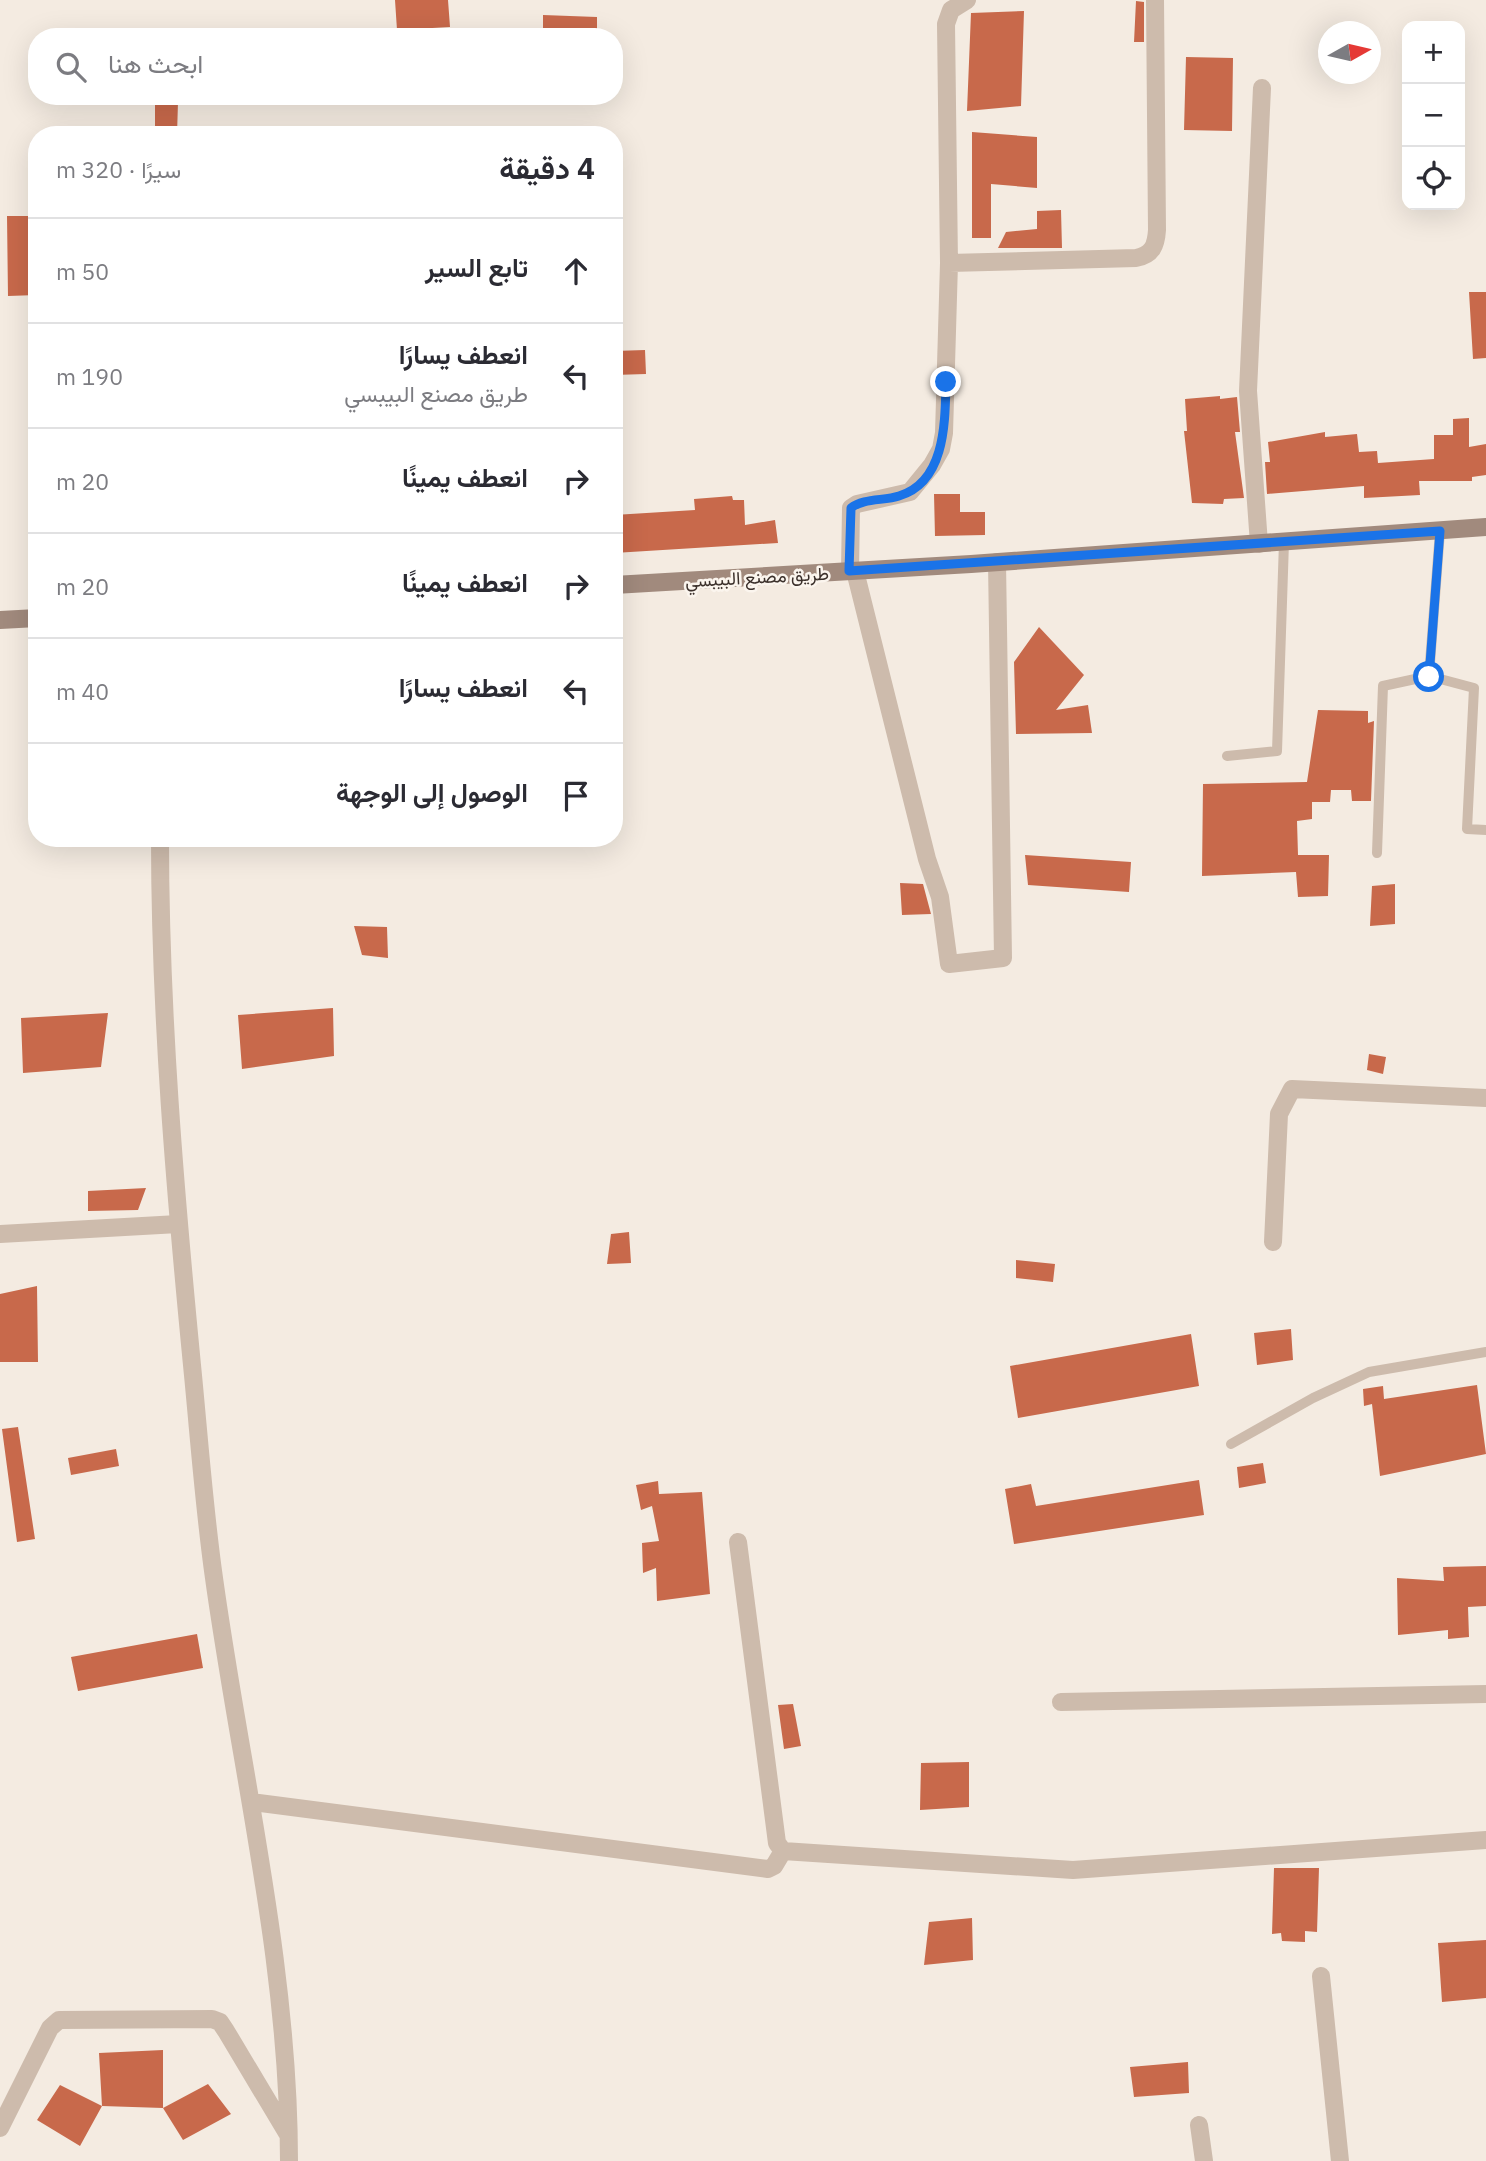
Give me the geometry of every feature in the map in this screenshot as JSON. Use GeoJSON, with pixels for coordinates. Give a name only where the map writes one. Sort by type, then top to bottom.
{"type":"FeatureCollection","features":[{"type":"Feature","properties":{"kind":"main road","name":"طريق مصنع البيبسي"},"geometry":{"type":"LineString","coordinates":[[623,584],[997,562],[1486,527]]}},
{"type":"Feature","properties":{"kind":"main road"},"geometry":{"type":"LineString","coordinates":[[0,620],[28,618]]}},
{"type":"Feature","properties":{"kind":"street"},"geometry":{"type":"LineString","coordinates":[[967,0],[951,9],[946,24],[949,263],[946,382],[941,449],[910,492],[857,504],[851,508],[852,571],[927,859],[940,897],[949,964],[1003,958],[997,562]]}},
{"type":"Feature","properties":{"kind":"street"},"geometry":{"type":"LineString","coordinates":[[949,263],[1136,258],[1151,252],[1156,243],[1157,230],[1155,0]]}},
{"type":"Feature","properties":{"kind":"street"},"geometry":{"type":"LineString","coordinates":[[1259,544],[1248,391],[1252,362],[1262,88]]}},
{"type":"Feature","properties":{"kind":"street"},"geometry":{"type":"LineString","coordinates":[[160,847],[161,924],[178,1224],[213,1574],[252,1802],[282,2010],[289,2161]]}},
{"type":"Feature","properties":{"kind":"street"},"geometry":{"type":"LineString","coordinates":[[1273,1242],[1279,1114],[1292,1089],[1486,1098]]}},
{"type":"Feature","properties":{"kind":"street"},"geometry":{"type":"LineString","coordinates":[[0,1234],[178,1224]]}},
{"type":"Feature","properties":{"kind":"street"},"geometry":{"type":"LineString","coordinates":[[738,1542],[777,1843],[783,1852]]}},
{"type":"Feature","properties":{"kind":"street"},"geometry":{"type":"LineString","coordinates":[[1061,1702],[1486,1694]]}},
{"type":"Feature","properties":{"kind":"street"},"geometry":{"type":"LineString","coordinates":[[252,1802],[768,1869],[774,1866],[783,1852]]}},
{"type":"Feature","properties":{"kind":"street"},"geometry":{"type":"LineString","coordinates":[[783,1852],[1073,1871],[1486,1840]]}},
{"type":"Feature","properties":{"kind":"street"},"geometry":{"type":"LineString","coordinates":[[1321,1976],[1340,2161]]}},
{"type":"Feature","properties":{"kind":"street"},"geometry":{"type":"LineString","coordinates":[[0,2128],[50,2028],[59,2020],[212,2019],[220,2022],[226,2031],[289,2136]]}},
{"type":"Feature","properties":{"kind":"street"},"geometry":{"type":"LineString","coordinates":[[1199,2125],[1204,2161]]}},
{"type":"Feature","properties":{"kind":"lane"},"geometry":{"type":"LineString","coordinates":[[1429,677],[1440,531]]}},
{"type":"Feature","properties":{"kind":"lane"},"geometry":{"type":"LineString","coordinates":[[1227,756],[1277,751],[1284,542]]}},
{"type":"Feature","properties":{"kind":"lane"},"geometry":{"type":"LineString","coordinates":[[1377,853],[1383,686],[1429,677],[1474,688],[1467,829],[1486,830]]}},
{"type":"Feature","properties":{"kind":"lane"},"geometry":{"type":"LineString","coordinates":[[1231,1444],[1278,1416],[1369,1371],[1486,1352]]}},
{"type":"Feature","properties":{"kind":"building"},"geometry":{"type":"Polygon","coordinates":[[[395,0],[448,0],[450,27],[397,28],[395,0]]]}},
{"type":"Feature","properties":{"kind":"building"},"geometry":{"type":"Polygon","coordinates":[[[1136,1],[1144,2],[1144,42],[1134,42],[1136,1]]]}},
{"type":"Feature","properties":{"kind":"building"},"geometry":{"type":"Polygon","coordinates":[[[1024,11],[1021,106],[967,111],[971,13],[1024,11]]]}},
{"type":"Feature","properties":{"kind":"building"},"geometry":{"type":"Polygon","coordinates":[[[543,15],[597,17],[597,28],[543,28],[543,15]]]}},
{"type":"Feature","properties":{"kind":"building"},"geometry":{"type":"Polygon","coordinates":[[[1186,57],[1233,58],[1232,131],[1184,130],[1186,57]]]}},
{"type":"Feature","properties":{"kind":"building"},"geometry":{"type":"Polygon","coordinates":[[[155,105],[178,105],[177,126],[155,126],[155,105]]]}},
{"type":"Feature","properties":{"kind":"building"},"geometry":{"type":"Polygon","coordinates":[[[972,132],[1037,137],[1037,188],[991,184],[991,238],[972,238],[972,132]]]}},
{"type":"Feature","properties":{"kind":"building"},"geometry":{"type":"Polygon","coordinates":[[[1061,210],[1062,248],[998,248],[1006,232],[1037,229],[1037,211],[1061,210]]]}},
{"type":"Feature","properties":{"kind":"building"},"geometry":{"type":"Polygon","coordinates":[[[7,216],[28,216],[28,295],[8,296],[7,216]]]}},
{"type":"Feature","properties":{"kind":"building"},"geometry":{"type":"Polygon","coordinates":[[[1469,292],[1486,292],[1486,358],[1473,359],[1469,292]]]}},
{"type":"Feature","properties":{"kind":"building"},"geometry":{"type":"Polygon","coordinates":[[[645,350],[646,374],[623,375],[623,351],[645,350]]]}},
{"type":"Feature","properties":{"kind":"building"},"geometry":{"type":"Polygon","coordinates":[[[1220,396],[1220,399],[1237,397],[1240,432],[1235,432],[1244,498],[1224,499],[1223,504],[1192,503],[1184,431],[1187,431],[1185,399],[1220,396]]]}},
{"type":"Feature","properties":{"kind":"building"},"geometry":{"type":"Polygon","coordinates":[[[1469,418],[1469,447],[1486,444],[1486,475],[1472,477],[1472,481],[1419,481],[1420,495],[1364,498],[1364,486],[1267,494],[1265,462],[1270,462],[1268,442],[1325,432],[1325,437],[1357,434],[1359,452],[1377,451],[1378,463],[1434,459],[1434,435],[1453,435],[1453,419],[1469,418]]]}},
{"type":"Feature","properties":{"kind":"building"},"geometry":{"type":"Polygon","coordinates":[[[934,494],[960,494],[960,512],[985,512],[985,535],[935,536],[934,494]]]}},
{"type":"Feature","properties":{"kind":"building"},"geometry":{"type":"Polygon","coordinates":[[[732,496],[733,500],[744,500],[745,525],[775,520],[778,543],[623,552],[623,514],[695,510],[694,499],[732,496]]]}},
{"type":"Feature","properties":{"kind":"building"},"geometry":{"type":"Polygon","coordinates":[[[1039,627],[1084,675],[1056,710],[1088,705],[1092,733],[1016,734],[1014,662],[1039,627]]]}},
{"type":"Feature","properties":{"kind":"building"},"geometry":{"type":"Polygon","coordinates":[[[1318,710],[1368,711],[1368,723],[1374,721],[1371,801],[1352,801],[1351,790],[1331,790],[1330,802],[1312,802],[1312,819],[1297,821],[1298,855],[1329,855],[1328,896],[1298,897],[1296,872],[1202,876],[1203,784],[1307,782],[1318,710]]]}},
{"type":"Feature","properties":{"kind":"building"},"geometry":{"type":"Polygon","coordinates":[[[1025,855],[1131,862],[1129,892],[1028,885],[1025,855]]]}},
{"type":"Feature","properties":{"kind":"building"},"geometry":{"type":"Polygon","coordinates":[[[900,883],[923,884],[931,914],[902,915],[900,883]]]}},
{"type":"Feature","properties":{"kind":"building"},"geometry":{"type":"Polygon","coordinates":[[[1395,884],[1395,924],[1370,926],[1372,886],[1395,884]]]}},
{"type":"Feature","properties":{"kind":"building"},"geometry":{"type":"Polygon","coordinates":[[[354,926],[387,927],[388,958],[362,955],[354,926]]]}},
{"type":"Feature","properties":{"kind":"building"},"geometry":{"type":"Polygon","coordinates":[[[333,1008],[334,1056],[242,1069],[238,1015],[333,1008]]]}},
{"type":"Feature","properties":{"kind":"building"},"geometry":{"type":"Polygon","coordinates":[[[108,1013],[101,1067],[23,1073],[21,1018],[108,1013]]]}},
{"type":"Feature","properties":{"kind":"building"},"geometry":{"type":"Polygon","coordinates":[[[1369,1054],[1386,1057],[1383,1074],[1367,1070],[1369,1054]]]}},
{"type":"Feature","properties":{"kind":"building"},"geometry":{"type":"Polygon","coordinates":[[[146,1188],[138,1210],[88,1211],[88,1191],[146,1188]]]}},
{"type":"Feature","properties":{"kind":"building"},"geometry":{"type":"Polygon","coordinates":[[[629,1232],[631,1263],[607,1264],[611,1234],[629,1232]]]}},
{"type":"Feature","properties":{"kind":"building"},"geometry":{"type":"Polygon","coordinates":[[[1016,1260],[1055,1264],[1053,1282],[1016,1278],[1016,1260]]]}},
{"type":"Feature","properties":{"kind":"building"},"geometry":{"type":"Polygon","coordinates":[[[37,1286],[38,1362],[0,1362],[0,1294],[37,1286]]]}},
{"type":"Feature","properties":{"kind":"building"},"geometry":{"type":"Polygon","coordinates":[[[1291,1329],[1293,1360],[1257,1365],[1254,1333],[1291,1329]]]}},
{"type":"Feature","properties":{"kind":"building"},"geometry":{"type":"Polygon","coordinates":[[[1191,1334],[1199,1386],[1018,1418],[1010,1366],[1191,1334]]]}},
{"type":"Feature","properties":{"kind":"building"},"geometry":{"type":"Polygon","coordinates":[[[1477,1385],[1486,1454],[1380,1476],[1372,1404],[1364,1406],[1363,1389],[1383,1386],[1384,1399],[1477,1385]]]}},
{"type":"Feature","properties":{"kind":"building"},"geometry":{"type":"Polygon","coordinates":[[[18,1427],[35,1539],[17,1542],[2,1429],[18,1427]]]}},
{"type":"Feature","properties":{"kind":"building"},"geometry":{"type":"Polygon","coordinates":[[[116,1449],[119,1466],[71,1475],[68,1458],[116,1449]]]}},
{"type":"Feature","properties":{"kind":"building"},"geometry":{"type":"Polygon","coordinates":[[[1263,1463],[1266,1483],[1239,1488],[1237,1467],[1263,1463]]]}},
{"type":"Feature","properties":{"kind":"building"},"geometry":{"type":"Polygon","coordinates":[[[1199,1480],[1204,1515],[1014,1544],[1005,1489],[1031,1484],[1036,1506],[1199,1480]]]}},
{"type":"Feature","properties":{"kind":"building"},"geometry":{"type":"Polygon","coordinates":[[[658,1481],[659,1494],[702,1492],[710,1594],[657,1601],[656,1568],[643,1573],[642,1543],[659,1541],[652,1506],[641,1510],[636,1485],[658,1481]]]}},
{"type":"Feature","properties":{"kind":"building"},"geometry":{"type":"Polygon","coordinates":[[[1486,1566],[1486,1606],[1468,1607],[1469,1637],[1448,1639],[1448,1630],[1398,1635],[1397,1578],[1444,1581],[1443,1567],[1486,1566]]]}},
{"type":"Feature","properties":{"kind":"building"},"geometry":{"type":"Polygon","coordinates":[[[197,1634],[203,1668],[78,1691],[71,1657],[197,1634]]]}},
{"type":"Feature","properties":{"kind":"building"},"geometry":{"type":"Polygon","coordinates":[[[793,1704],[801,1746],[784,1749],[778,1705],[793,1704]]]}},
{"type":"Feature","properties":{"kind":"building"},"geometry":{"type":"Polygon","coordinates":[[[969,1762],[969,1807],[920,1810],[921,1763],[969,1762]]]}},
{"type":"Feature","properties":{"kind":"building"},"geometry":{"type":"Polygon","coordinates":[[[1274,1868],[1319,1868],[1317,1932],[1305,1931],[1305,1942],[1282,1941],[1281,1933],[1272,1934],[1274,1868]]]}},
{"type":"Feature","properties":{"kind":"building"},"geometry":{"type":"Polygon","coordinates":[[[972,1918],[973,1960],[924,1965],[929,1922],[972,1918]]]}},
{"type":"Feature","properties":{"kind":"building"},"geometry":{"type":"Polygon","coordinates":[[[1486,1940],[1486,1998],[1442,2002],[1438,1943],[1486,1940]]]}},
{"type":"Feature","properties":{"kind":"building"},"geometry":{"type":"Polygon","coordinates":[[[163,2050],[163,2108],[102,2106],[99,2053],[163,2050]]]}},
{"type":"Feature","properties":{"kind":"building"},"geometry":{"type":"Polygon","coordinates":[[[1188,2062],[1189,2093],[1134,2097],[1130,2067],[1188,2062]]]}},
{"type":"Feature","properties":{"kind":"building"},"geometry":{"type":"Polygon","coordinates":[[[208,2084],[231,2114],[183,2140],[163,2108],[208,2084]]]}},
{"type":"Feature","properties":{"kind":"building"},"geometry":{"type":"Polygon","coordinates":[[[60,2085],[102,2106],[80,2146],[37,2120],[60,2085]]]}},
{"type":"Feature","properties":{"kind":"route"},"geometry":{"type":"LineString","coordinates":[[946,382],[941,449],[916,487],[897,497],[857,504],[851,508],[849,571],[1440,531],[1429,677]]}}]}
